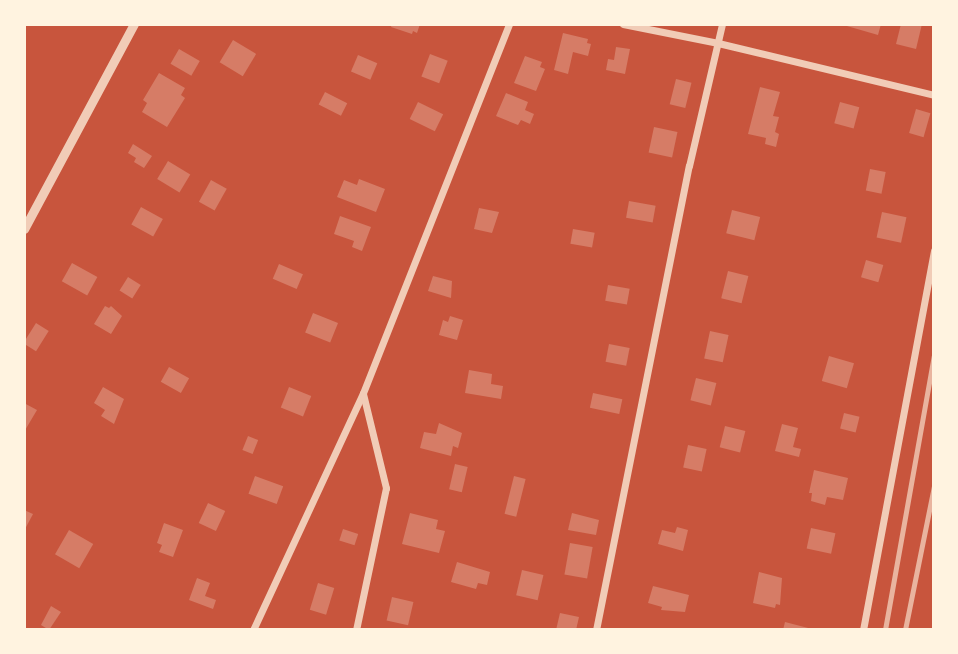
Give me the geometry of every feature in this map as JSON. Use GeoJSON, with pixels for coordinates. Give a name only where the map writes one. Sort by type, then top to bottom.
{"type":"FeatureCollection","features":[{"type":"Feature","properties":{"kind":"street"},"geometry":{"type":"LineString","coordinates":[[24,229],[134,24]]}},
{"type":"Feature","properties":{"kind":"street"},"geometry":{"type":"LineString","coordinates":[[253,629],[363,393],[509,24]]}},
{"type":"Feature","properties":{"kind":"street"},"geometry":{"type":"LineString","coordinates":[[623,24],[718,43],[933,95]]}},
{"type":"Feature","properties":{"kind":"street"},"geometry":{"type":"LineString","coordinates":[[596,629],[689,166],[722,24]]}},
{"type":"Feature","properties":{"kind":"street"},"geometry":{"type":"LineString","coordinates":[[863,629],[933,251]]}},
{"type":"Feature","properties":{"kind":"street"},"geometry":{"type":"LineString","coordinates":[[356,629],[386,488],[363,393]]}},
{"type":"Feature","properties":{"kind":"building"},"geometry":{"type":"Polygon","coordinates":[[[392,24],[420,24],[417,33],[413,31],[412,34],[391,27],[392,24]]]}},
{"type":"Feature","properties":{"kind":"building"},"geometry":{"type":"Polygon","coordinates":[[[840,24],[881,24],[878,35],[840,24]]]}},
{"type":"Feature","properties":{"kind":"building"},"geometry":{"type":"Polygon","coordinates":[[[901,24],[922,24],[916,49],[896,44],[901,24]]]}},
{"type":"Feature","properties":{"kind":"building"},"geometry":{"type":"Polygon","coordinates":[[[563,33],[588,39],[587,43],[591,44],[588,56],[573,52],[568,74],[554,70],[563,33]]]}},
{"type":"Feature","properties":{"kind":"building"},"geometry":{"type":"Polygon","coordinates":[[[233,40],[256,54],[243,76],[220,62],[233,40]]]}},
{"type":"Feature","properties":{"kind":"building"},"geometry":{"type":"Polygon","coordinates":[[[616,47],[630,49],[625,74],[606,70],[608,59],[614,60],[616,47]]]}},
{"type":"Feature","properties":{"kind":"building"},"geometry":{"type":"Polygon","coordinates":[[[179,49],[200,61],[191,76],[170,64],[179,49]]]}},
{"type":"Feature","properties":{"kind":"building"},"geometry":{"type":"Polygon","coordinates":[[[430,54],[448,61],[439,83],[421,76],[430,54]]]}},
{"type":"Feature","properties":{"kind":"building"},"geometry":{"type":"Polygon","coordinates":[[[358,55],[377,63],[370,80],[351,72],[358,55]]]}},
{"type":"Feature","properties":{"kind":"building"},"geometry":{"type":"Polygon","coordinates":[[[525,56],[542,62],[540,67],[545,69],[536,91],[514,83],[525,56]]]}},
{"type":"Feature","properties":{"kind":"building"},"geometry":{"type":"Polygon","coordinates":[[[159,73],[185,88],[181,95],[185,98],[167,127],[142,112],[147,103],[143,100],[159,73]]]}},
{"type":"Feature","properties":{"kind":"building"},"geometry":{"type":"Polygon","coordinates":[[[676,79],[692,83],[685,108],[670,104],[676,79]]]}},
{"type":"Feature","properties":{"kind":"building"},"geometry":{"type":"Polygon","coordinates":[[[760,87],[780,92],[773,116],[779,117],[775,132],[779,134],[776,147],[765,144],[766,138],[748,134],[760,87]]]}},
{"type":"Feature","properties":{"kind":"building"},"geometry":{"type":"Polygon","coordinates":[[[325,92],[347,103],[341,116],[319,104],[325,92]]]}},
{"type":"Feature","properties":{"kind":"building"},"geometry":{"type":"Polygon","coordinates":[[[506,93],[528,102],[525,110],[534,114],[530,124],[521,120],[518,125],[496,116],[506,93]]]}},
{"type":"Feature","properties":{"kind":"building"},"geometry":{"type":"Polygon","coordinates":[[[418,102],[443,114],[435,131],[410,119],[418,102]]]}},
{"type":"Feature","properties":{"kind":"building"},"geometry":{"type":"Polygon","coordinates":[[[840,102],[859,107],[854,128],[834,123],[840,102]]]}},
{"type":"Feature","properties":{"kind":"building"},"geometry":{"type":"Polygon","coordinates":[[[916,109],[930,113],[924,137],[909,133],[916,109]]]}},
{"type":"Feature","properties":{"kind":"building"},"geometry":{"type":"Polygon","coordinates":[[[654,127],[677,132],[672,157],[649,152],[654,127]]]}},
{"type":"Feature","properties":{"kind":"building"},"geometry":{"type":"Polygon","coordinates":[[[133,144],[152,156],[144,168],[134,162],[136,158],[128,153],[133,144]]]}},
{"type":"Feature","properties":{"kind":"building"},"geometry":{"type":"Polygon","coordinates":[[[168,161],[190,174],[179,192],[157,179],[168,161]]]}},
{"type":"Feature","properties":{"kind":"building"},"geometry":{"type":"Polygon","coordinates":[[[870,169],[886,172],[882,194],[866,191],[870,169]]]}},
{"type":"Feature","properties":{"kind":"building"},"geometry":{"type":"Polygon","coordinates":[[[359,179],[385,189],[376,212],[337,197],[344,180],[357,185],[359,179]]]}},
{"type":"Feature","properties":{"kind":"building"},"geometry":{"type":"Polygon","coordinates":[[[211,180],[227,189],[215,211],[199,202],[211,180]]]}},
{"type":"Feature","properties":{"kind":"building"},"geometry":{"type":"Polygon","coordinates":[[[629,201],[656,206],[653,222],[626,218],[629,201]]]}},
{"type":"Feature","properties":{"kind":"building"},"geometry":{"type":"Polygon","coordinates":[[[141,207],[163,219],[153,237],[131,224],[141,207]]]}},
{"type":"Feature","properties":{"kind":"building"},"geometry":{"type":"Polygon","coordinates":[[[479,208],[499,212],[492,233],[474,229],[479,208]]]}},
{"type":"Feature","properties":{"kind":"building"},"geometry":{"type":"Polygon","coordinates":[[[732,210],[760,217],[754,240],[726,233],[732,210]]]}},
{"type":"Feature","properties":{"kind":"building"},"geometry":{"type":"Polygon","coordinates":[[[882,212],[906,217],[901,243],[877,237],[882,212]]]}},
{"type":"Feature","properties":{"kind":"building"},"geometry":{"type":"Polygon","coordinates":[[[340,216],[371,227],[362,251],[352,247],[354,241],[334,234],[340,216]]]}},
{"type":"Feature","properties":{"kind":"building"},"geometry":{"type":"Polygon","coordinates":[[[573,229],[595,233],[592,248],[570,244],[573,229]]]}},
{"type":"Feature","properties":{"kind":"building"},"geometry":{"type":"Polygon","coordinates":[[[866,260],[883,265],[878,282],[861,277],[866,260]]]}},
{"type":"Feature","properties":{"kind":"building"},"geometry":{"type":"Polygon","coordinates":[[[72,263],[97,277],[87,295],[62,281],[72,263]]]}},
{"type":"Feature","properties":{"kind":"building"},"geometry":{"type":"Polygon","coordinates":[[[279,264],[303,274],[297,289],[273,279],[279,264]]]}},
{"type":"Feature","properties":{"kind":"building"},"geometry":{"type":"Polygon","coordinates":[[[728,271],[748,276],[742,303],[721,298],[728,271]]]}},
{"type":"Feature","properties":{"kind":"building"},"geometry":{"type":"Polygon","coordinates":[[[433,276],[452,281],[451,298],[428,291],[433,276]]]}},
{"type":"Feature","properties":{"kind":"building"},"geometry":{"type":"Polygon","coordinates":[[[128,277],[141,285],[132,299],[120,291],[128,277]]]}},
{"type":"Feature","properties":{"kind":"building"},"geometry":{"type":"Polygon","coordinates":[[[608,285],[630,289],[627,305],[605,301],[608,285]]]}},
{"type":"Feature","properties":{"kind":"building"},"geometry":{"type":"Polygon","coordinates":[[[105,306],[111,306],[122,316],[111,334],[94,324],[105,306]]]}},
{"type":"Feature","properties":{"kind":"building"},"geometry":{"type":"Polygon","coordinates":[[[313,313],[338,323],[330,343],[305,332],[313,313]]]}},
{"type":"Feature","properties":{"kind":"building"},"geometry":{"type":"Polygon","coordinates":[[[450,316],[463,320],[457,340],[439,335],[443,320],[448,322],[450,316]]]}},
{"type":"Feature","properties":{"kind":"building"},"geometry":{"type":"Polygon","coordinates":[[[36,323],[49,331],[36,351],[24,344],[36,323]]]}},
{"type":"Feature","properties":{"kind":"building"},"geometry":{"type":"Polygon","coordinates":[[[710,331],[729,335],[723,362],[704,358],[710,331]]]}},
{"type":"Feature","properties":{"kind":"building"},"geometry":{"type":"Polygon","coordinates":[[[609,344],[630,348],[626,366],[606,362],[609,344]]]}},
{"type":"Feature","properties":{"kind":"building"},"geometry":{"type":"Polygon","coordinates":[[[829,356],[854,363],[847,388],[822,381],[829,356]]]}},
{"type":"Feature","properties":{"kind":"building"},"geometry":{"type":"Polygon","coordinates":[[[169,367],[189,378],[181,393],[161,382],[169,367]]]}},
{"type":"Feature","properties":{"kind":"building"},"geometry":{"type":"Polygon","coordinates":[[[469,370],[492,374],[491,384],[503,386],[501,399],[465,393],[469,370]]]}},
{"type":"Feature","properties":{"kind":"building"},"geometry":{"type":"Polygon","coordinates":[[[696,378],[716,383],[711,405],[690,400],[696,378]]]}},
{"type":"Feature","properties":{"kind":"building"},"geometry":{"type":"Polygon","coordinates":[[[103,387],[124,399],[114,424],[101,416],[105,410],[94,403],[103,387]]]}},
{"type":"Feature","properties":{"kind":"building"},"geometry":{"type":"Polygon","coordinates":[[[289,387],[311,396],[303,416],[281,407],[289,387]]]}},
{"type":"Feature","properties":{"kind":"building"},"geometry":{"type":"Polygon","coordinates":[[[593,393],[622,399],[619,414],[590,408],[593,393]]]}},
{"type":"Feature","properties":{"kind":"building"},"geometry":{"type":"Polygon","coordinates":[[[24,403],[37,410],[24,432],[24,403]]]}},
{"type":"Feature","properties":{"kind":"building"},"geometry":{"type":"Polygon","coordinates":[[[844,413],[860,417],[856,432],[840,429],[844,413]]]}},
{"type":"Feature","properties":{"kind":"building"},"geometry":{"type":"Polygon","coordinates":[[[439,423],[462,433],[458,448],[453,446],[451,456],[420,448],[424,432],[436,434],[439,423]]]}},
{"type":"Feature","properties":{"kind":"building"},"geometry":{"type":"Polygon","coordinates":[[[782,424],[798,428],[793,447],[801,449],[799,457],[775,451],[782,424]]]}},
{"type":"Feature","properties":{"kind":"building"},"geometry":{"type":"Polygon","coordinates":[[[725,426],[745,431],[740,452],[720,447],[725,426]]]}},
{"type":"Feature","properties":{"kind":"building"},"geometry":{"type":"Polygon","coordinates":[[[248,436],[258,440],[253,454],[242,450],[248,436]]]}},
{"type":"Feature","properties":{"kind":"building"},"geometry":{"type":"Polygon","coordinates":[[[688,445],[707,449],[702,471],[683,467],[688,445]]]}},
{"type":"Feature","properties":{"kind":"building"},"geometry":{"type":"Polygon","coordinates":[[[455,464],[468,467],[462,492],[449,489],[455,464]]]}},
{"type":"Feature","properties":{"kind":"building"},"geometry":{"type":"Polygon","coordinates":[[[814,470],[848,478],[843,500],[827,497],[825,505],[811,501],[812,493],[809,493],[814,470]]]}},
{"type":"Feature","properties":{"kind":"building"},"geometry":{"type":"Polygon","coordinates":[[[255,476],[283,486],[277,504],[249,494],[255,476]]]}},
{"type":"Feature","properties":{"kind":"building"},"geometry":{"type":"Polygon","coordinates":[[[514,476],[526,479],[516,517],[505,514],[514,476]]]}},
{"type":"Feature","properties":{"kind":"building"},"geometry":{"type":"Polygon","coordinates":[[[208,503],[225,511],[216,531],[199,523],[208,503]]]}},
{"type":"Feature","properties":{"kind":"building"},"geometry":{"type":"Polygon","coordinates":[[[24,510],[33,514],[24,531],[24,510]]]}},
{"type":"Feature","properties":{"kind":"building"},"geometry":{"type":"Polygon","coordinates":[[[410,513],[438,520],[436,529],[445,531],[439,553],[402,544],[410,513]]]}},
{"type":"Feature","properties":{"kind":"building"},"geometry":{"type":"Polygon","coordinates":[[[572,513],[599,520],[596,535],[568,530],[572,513]]]}},
{"type":"Feature","properties":{"kind":"building"},"geometry":{"type":"Polygon","coordinates":[[[164,523],[183,530],[173,557],[159,552],[162,545],[157,543],[164,523]]]}},
{"type":"Feature","properties":{"kind":"building"},"geometry":{"type":"Polygon","coordinates":[[[677,527],[688,530],[683,551],[658,544],[662,530],[675,533],[677,527]]]}},
{"type":"Feature","properties":{"kind":"building"},"geometry":{"type":"Polygon","coordinates":[[[811,528],[835,533],[831,554],[807,549],[811,528]]]}},
{"type":"Feature","properties":{"kind":"building"},"geometry":{"type":"Polygon","coordinates":[[[343,529],[358,534],[355,545],[339,540],[343,529]]]}},
{"type":"Feature","properties":{"kind":"building"},"geometry":{"type":"Polygon","coordinates":[[[69,530],[93,544],[79,568],[55,554],[69,530]]]}},
{"type":"Feature","properties":{"kind":"building"},"geometry":{"type":"Polygon","coordinates":[[[570,543],[593,547],[587,579],[564,575],[570,543]]]}},
{"type":"Feature","properties":{"kind":"building"},"geometry":{"type":"Polygon","coordinates":[[[457,562],[490,572],[487,585],[478,583],[476,589],[451,582],[457,562]]]}},
{"type":"Feature","properties":{"kind":"building"},"geometry":{"type":"Polygon","coordinates":[[[522,570],[543,575],[538,600],[516,595],[522,570]]]}},
{"type":"Feature","properties":{"kind":"building"},"geometry":{"type":"Polygon","coordinates":[[[759,572],[782,578],[780,605],[776,604],[775,608],[753,603],[759,572]]]}},
{"type":"Feature","properties":{"kind":"building"},"geometry":{"type":"Polygon","coordinates":[[[197,578],[210,583],[205,596],[216,600],[213,609],[189,600],[197,578]]]}},
{"type":"Feature","properties":{"kind":"building"},"geometry":{"type":"Polygon","coordinates":[[[318,583],[334,588],[326,615],[310,610],[318,583]]]}},
{"type":"Feature","properties":{"kind":"building"},"geometry":{"type":"Polygon","coordinates":[[[653,586],[689,595],[685,612],[661,610],[662,607],[648,603],[653,586]]]}},
{"type":"Feature","properties":{"kind":"building"},"geometry":{"type":"Polygon","coordinates":[[[392,597],[413,602],[408,625],[387,620],[392,597]]]}},
{"type":"Feature","properties":{"kind":"building"},"geometry":{"type":"Polygon","coordinates":[[[51,606],[61,612],[49,630],[41,625],[51,606]]]}},
{"type":"Feature","properties":{"kind":"building"},"geometry":{"type":"Polygon","coordinates":[[[560,613],[579,617],[576,630],[556,630],[560,613]]]}},
{"type":"Feature","properties":{"kind":"building"},"geometry":{"type":"Polygon","coordinates":[[[785,622],[812,629],[783,630],[785,622]]]}},
{"type":"Feature","properties":{"kind":"railway"},"geometry":{"type":"LineString","coordinates":[[885,630],[934,356]]}},
{"type":"Feature","properties":{"kind":"railway"},"geometry":{"type":"LineString","coordinates":[[905,630],[934,486]]}}]}
